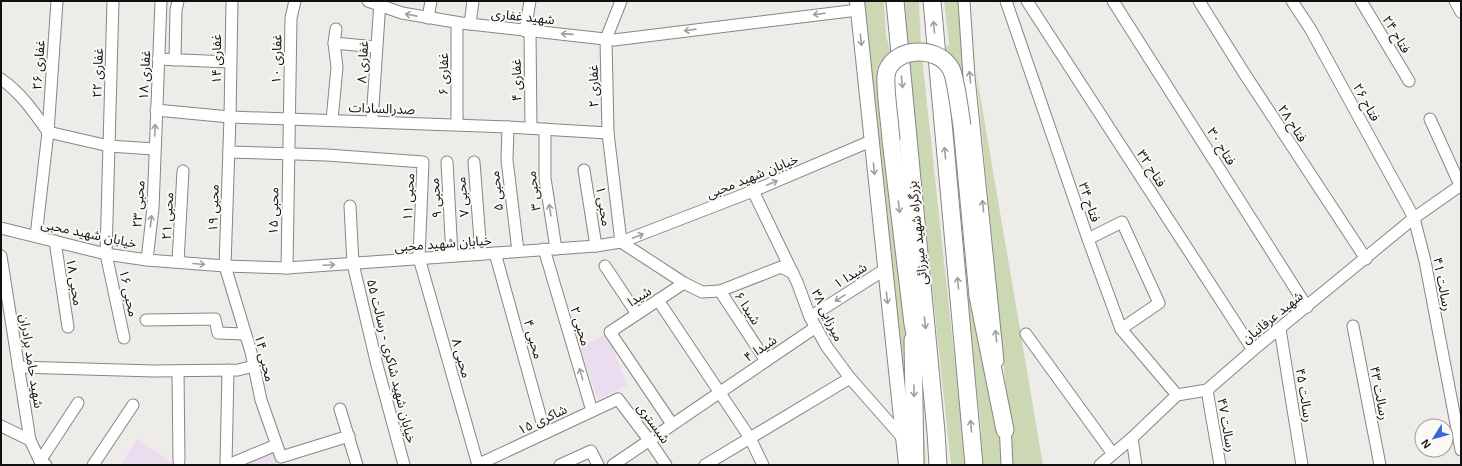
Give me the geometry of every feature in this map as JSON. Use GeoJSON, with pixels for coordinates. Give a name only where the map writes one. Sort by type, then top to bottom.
{"type":"FeatureCollection","features":[{"type":"Feature","properties":{"kind":"highway","name":"بزرگراه شهید میرزائی"},"geometry":{"type":"LineString","coordinates":[[895,1],[938,465]]}},
{"type":"Feature","properties":{"kind":"highway"},"geometry":{"type":"LineString","coordinates":[[932,1],[974,465]]}},
{"type":"Feature","properties":{"kind":"highway"},"geometry":{"type":"LineString","coordinates":[[936,432],[913,324],[891,140],[886,75],[897,60],[913,52],[925,51],[936,55],[946,62],[952,70],[962,126],[978,296],[1005,430]]}},
{"type":"Feature","properties":{"kind":"highway"},"geometry":{"type":"LineString","coordinates":[[913,324],[914,465]]}},
{"type":"Feature","properties":{"kind":"main road"},"geometry":{"type":"LineString","coordinates":[[858,5],[901,436],[906,465]]}},
{"type":"Feature","properties":{"kind":"street","name":"غفاری ۲۶"},"geometry":{"type":"LineString","coordinates":[[36,236],[48,132],[57,1]]}},
{"type":"Feature","properties":{"kind":"street","name":"غفاری ۲۲"},"geometry":{"type":"LineString","coordinates":[[106,254],[113,1]]}},
{"type":"Feature","properties":{"kind":"street","name":"غفاری ۱۸"},"geometry":{"type":"LineString","coordinates":[[154,149],[161,1]]}},
{"type":"Feature","properties":{"kind":"street"},"geometry":{"type":"LineString","coordinates":[[175,60],[176,10],[178,1]]}},
{"type":"Feature","properties":{"kind":"street","name":"غفاری ۱۴"},"geometry":{"type":"LineString","coordinates":[[229,152],[232,1]]}},
{"type":"Feature","properties":{"kind":"street","name":"غفاری ۱۰"},"geometry":{"type":"LineString","coordinates":[[288,154],[291,18],[295,1]]}},
{"type":"Feature","properties":{"kind":"street","name":"شهید غفاری"},"geometry":{"type":"LineString","coordinates":[[368,1],[380,3],[402,13],[458,23],[606,39],[634,38],[858,5]]}},
{"type":"Feature","properties":{"kind":"street"},"geometry":{"type":"LineString","coordinates":[[428,18],[431,1]]}},
{"type":"Feature","properties":{"kind":"street"},"geometry":{"type":"LineString","coordinates":[[470,24],[473,1]]}},
{"type":"Feature","properties":{"kind":"street","name":"غفاری ۴"},"geometry":{"type":"LineString","coordinates":[[530,1],[527,31],[531,128]]}},
{"type":"Feature","properties":{"kind":"street"},"geometry":{"type":"LineString","coordinates":[[606,39],[621,1]]}},
{"type":"Feature","properties":{"kind":"street"},"geometry":{"type":"LineString","coordinates":[[964,1],[969,77],[1005,430],[1007,465]]}},
{"type":"Feature","properties":{"kind":"street","name":"فتاح ۳۴"},"geometry":{"type":"LineString","coordinates":[[1006,1],[1088,239],[1121,329],[1177,395]]}},
{"type":"Feature","properties":{"kind":"street","name":"فتاح ۳۲"},"geometry":{"type":"LineString","coordinates":[[1027,1],[1253,350]]}},
{"type":"Feature","properties":{"kind":"street","name":"فتاح ۳۰"},"geometry":{"type":"LineString","coordinates":[[1113,1],[1307,307]]}},
{"type":"Feature","properties":{"kind":"street","name":"فتاح ۲۸"},"geometry":{"type":"LineString","coordinates":[[1199,1],[1248,80],[1366,259]]}},
{"type":"Feature","properties":{"kind":"street","name":"فتاح ۲۶"},"geometry":{"type":"LineString","coordinates":[[1292,1],[1311,30],[1414,218]]}},
{"type":"Feature","properties":{"kind":"street","name":"فتاح ۲۴"},"geometry":{"type":"LineString","coordinates":[[1361,1],[1409,81]]}},
{"type":"Feature","properties":{"kind":"street"},"geometry":{"type":"LineString","coordinates":[[1456,1],[1461,12]]}},
{"type":"Feature","properties":{"kind":"street","name":"غفاری ۸"},"geometry":{"type":"LineString","coordinates":[[372,121],[380,3]]}},
{"type":"Feature","properties":{"kind":"street","name":"غفاری ۶"},"geometry":{"type":"LineString","coordinates":[[457,124],[458,23]]}},
{"type":"Feature","properties":{"kind":"street"},"geometry":{"type":"LineString","coordinates":[[332,120],[336,67],[334,43],[336,29]]}},
{"type":"Feature","properties":{"kind":"street","name":"غفاری ۲"},"geometry":{"type":"LineString","coordinates":[[606,39],[608,133],[621,242]]}},
{"type":"Feature","properties":{"kind":"street"},"geometry":{"type":"LineString","coordinates":[[334,43],[376,47]]}},
{"type":"Feature","properties":{"kind":"street"},"geometry":{"type":"LineString","coordinates":[[158,59],[230,62]]}},
{"type":"Feature","properties":{"kind":"street"},"geometry":{"type":"LineString","coordinates":[[1,79],[11,86],[26,101],[48,132],[109,146],[154,149]]}},
{"type":"Feature","properties":{"kind":"street","name":"صدرالسادات"},"geometry":{"type":"LineString","coordinates":[[156,110],[230,117],[508,126],[545,130],[608,133]]}},
{"type":"Feature","properties":{"kind":"street"},"geometry":{"type":"LineString","coordinates":[[1430,119],[1460,185]]}},
{"type":"Feature","properties":{"kind":"street","name":"محبی ۵"},"geometry":{"type":"LineString","coordinates":[[508,126],[508,174],[518,251]]}},
{"type":"Feature","properties":{"kind":"street","name":"محبی ۳"},"geometry":{"type":"LineString","coordinates":[[545,130],[545,178],[556,249]]}},
{"type":"Feature","properties":{"kind":"street","name":"خیابان شهید محبی"},"geometry":{"type":"LineString","coordinates":[[1,228],[106,254],[146,260],[225,266],[287,268],[596,246],[621,242],[753,191],[871,141]]}},
{"type":"Feature","properties":{"kind":"street","name":"محبی ۲۳"},"geometry":{"type":"LineString","coordinates":[[146,260],[153,208],[154,149]]}},
{"type":"Feature","properties":{"kind":"street"},"geometry":{"type":"LineString","coordinates":[[229,152],[288,154]]}},
{"type":"Feature","properties":{"kind":"street","name":"محبی ۱۹"},"geometry":{"type":"LineString","coordinates":[[225,266],[229,152]]}},
{"type":"Feature","properties":{"kind":"street","name":"محبی ۱۱"},"geometry":{"type":"LineString","coordinates":[[288,154],[327,155],[423,162],[419,258]]}},
{"type":"Feature","properties":{"kind":"street","name":"محبی ۱۵"},"geometry":{"type":"LineString","coordinates":[[287,268],[288,154]]}},
{"type":"Feature","properties":{"kind":"street","name":"محبی ۹"},"geometry":{"type":"LineString","coordinates":[[447,162],[452,256]]}},
{"type":"Feature","properties":{"kind":"street","name":"محبی ۷"},"geometry":{"type":"LineString","coordinates":[[474,162],[481,254]]}},
{"type":"Feature","properties":{"kind":"street","name":"محبی ۱"},"geometry":{"type":"LineString","coordinates":[[584,170],[596,246]]}},
{"type":"Feature","properties":{"kind":"street","name":"محبی ۲۱"},"geometry":{"type":"LineString","coordinates":[[178,262],[183,171]]}},
{"type":"Feature","properties":{"kind":"street","name":"شهید عرفانیان"},"geometry":{"type":"LineString","coordinates":[[1207,390],[1253,350],[1366,259],[1414,218],[1460,185]]}},
{"type":"Feature","properties":{"kind":"street","name":"میرزایی ۳۸"},"geometry":{"type":"LineString","coordinates":[[753,191],[793,273],[810,317],[830,352],[850,378],[901,436]]}},
{"type":"Feature","properties":{"kind":"street","name":"خیابان شهید شاکری - رسالت ۵۵"},"geometry":{"type":"LineString","coordinates":[[350,206],[353,264],[377,365],[404,465]]}},
{"type":"Feature","properties":{"kind":"street","name":"رسالت ۴۱"},"geometry":{"type":"LineString","coordinates":[[1414,218],[1425,261],[1461,450]]}},
{"type":"Feature","properties":{"kind":"street"},"geometry":{"type":"LineString","coordinates":[[1088,239],[1122,222],[1160,303],[1121,329]]}},
{"type":"Feature","properties":{"kind":"street","name":"محبی ۱۸"},"geometry":{"type":"LineString","coordinates":[[55,241],[68,327]]}},
{"type":"Feature","properties":{"kind":"street"},"geometry":{"type":"LineString","coordinates":[[621,242],[684,283],[702,292],[720,291],[781,267],[793,273]]}},
{"type":"Feature","properties":{"kind":"street","name":"محبی ۲"},"geometry":{"type":"LineString","coordinates":[[544,249],[592,411]]}},
{"type":"Feature","properties":{"kind":"street","name":"محبی ۴"},"geometry":{"type":"LineString","coordinates":[[495,253],[545,433]]}},
{"type":"Feature","properties":{"kind":"street","name":"محبی ۱۶"},"geometry":{"type":"LineString","coordinates":[[106,254],[124,338]]}},
{"type":"Feature","properties":{"kind":"street","name":"شهید حامد برادران"},"geometry":{"type":"LineString","coordinates":[[1,256],[30,440],[38,461]]}},
{"type":"Feature","properties":{"kind":"street","name":"محبی ۸"},"geometry":{"type":"LineString","coordinates":[[419,258],[478,465]]}},
{"type":"Feature","properties":{"kind":"street","name":"محبی ۱۴"},"geometry":{"type":"LineString","coordinates":[[225,266],[254,366],[261,400],[281,457],[349,436]]}},
{"type":"Feature","properties":{"kind":"street"},"geometry":{"type":"LineString","coordinates":[[605,266],[637,314]]}},
{"type":"Feature","properties":{"kind":"street","name":"شیدا ۱"},"geometry":{"type":"LineString","coordinates":[[810,317],[884,270]]}},
{"type":"Feature","properties":{"kind":"street","name":"شیدا"},"geometry":{"type":"LineString","coordinates":[[672,424],[610,332],[684,283]]}},
{"type":"Feature","properties":{"kind":"street","name":"شیدا ۶"},"geometry":{"type":"LineString","coordinates":[[720,291],[766,361]]}},
{"type":"Feature","properties":{"kind":"street"},"geometry":{"type":"LineString","coordinates":[[658,300],[750,438],[763,465]]}},
{"type":"Feature","properties":{"kind":"street"},"geometry":{"type":"LineString","coordinates":[[146,320],[215,319],[218,333],[245,334]]}},
{"type":"Feature","properties":{"kind":"street","name":"رسالت ۴۳"},"geometry":{"type":"LineString","coordinates":[[1353,326],[1380,465]]}},
{"type":"Feature","properties":{"kind":"street","name":"شیدا ۴"},"geometry":{"type":"LineString","coordinates":[[613,465],[816,327]]}},
{"type":"Feature","properties":{"kind":"street","name":"رسالت ۴۵"},"geometry":{"type":"LineString","coordinates":[[1280,329],[1302,465]]}},
{"type":"Feature","properties":{"kind":"street"},"geometry":{"type":"LineString","coordinates":[[1026,334],[1113,454]]}},
{"type":"Feature","properties":{"kind":"street"},"geometry":{"type":"LineString","coordinates":[[18,367],[178,371],[238,370],[254,366]]}},
{"type":"Feature","properties":{"kind":"street"},"geometry":{"type":"LineString","coordinates":[[228,370],[227,465],[276,445]]}},
{"type":"Feature","properties":{"kind":"street"},"geometry":{"type":"LineString","coordinates":[[178,371],[178,461]]}},
{"type":"Feature","properties":{"kind":"street"},"geometry":{"type":"LineString","coordinates":[[705,465],[850,378]]}},
{"type":"Feature","properties":{"kind":"street"},"geometry":{"type":"LineString","coordinates":[[1100,465],[1132,438],[1177,395],[1207,390]]}},
{"type":"Feature","properties":{"kind":"street","name":"رسالت ۴۷"},"geometry":{"type":"LineString","coordinates":[[1207,390],[1220,465]]}},
{"type":"Feature","properties":{"kind":"street","name":"شاکری ۱۵"},"geometry":{"type":"LineString","coordinates":[[478,465],[618,399]]}},
{"type":"Feature","properties":{"kind":"street","name":"شبستری"},"geometry":{"type":"LineString","coordinates":[[618,399],[650,440],[666,465]]}},
{"type":"Feature","properties":{"kind":"street"},"geometry":{"type":"LineString","coordinates":[[38,461],[78,402]]}},
{"type":"Feature","properties":{"kind":"street"},"geometry":{"type":"LineString","coordinates":[[93,465],[133,405]]}},
{"type":"Feature","properties":{"kind":"street"},"geometry":{"type":"LineString","coordinates":[[340,409],[357,465]]}},
{"type":"Feature","properties":{"kind":"street"},"geometry":{"type":"LineString","coordinates":[[1,426],[30,440]]}},
{"type":"Feature","properties":{"kind":"street"},"geometry":{"type":"LineString","coordinates":[[1132,438],[1136,465]]}},
{"type":"Feature","properties":{"kind":"street"},"geometry":{"type":"LineString","coordinates":[[560,465],[591,451],[598,465]]}},
{"type":"Feature","properties":{"kind":"shaded area"},"geometry":{"type":"Polygon","coordinates":[[[607,333],[627,385],[598,400],[580,348],[607,333]]]}},
{"type":"Feature","properties":{"kind":"shaded area"},"geometry":{"type":"Polygon","coordinates":[[[138,439],[175,465],[121,465],[138,439]]]}},
{"type":"Feature","properties":{"kind":"shaded area"},"geometry":{"type":"Polygon","coordinates":[[[276,449],[281,465],[236,465],[276,449]]]}},
{"type":"Feature","properties":{"kind":"green space"},"geometry":{"type":"Polygon","coordinates":[[[863,1],[884,1],[886,36],[892,57],[905,226],[907,348],[905,426],[863,1]]]}},
{"type":"Feature","properties":{"kind":"green space"},"geometry":{"type":"Polygon","coordinates":[[[904,1],[919,1],[921,48],[966,465],[951,465],[907,49],[904,1]]]}},
{"type":"Feature","properties":{"kind":"green space"},"geometry":{"type":"Polygon","coordinates":[[[944,1],[959,1],[966,84],[946,80],[943,53],[949,43],[944,1]]]}},
{"type":"Feature","properties":{"kind":"green space"},"geometry":{"type":"Polygon","coordinates":[[[976,71],[1043,465],[1013,465],[976,71]]]}},
{"type":"Feature","properties":{"kind":"green space"},"geometry":{"type":"Polygon","coordinates":[[[974,297],[999,428],[1001,465],[982,465],[981,430],[967,298],[974,297]]]}},
{"type":"Feature","properties":{"kind":"green space"},"geometry":{"type":"Polygon","coordinates":[[[921,376],[926,465],[918,465],[921,376]]]}}]}
